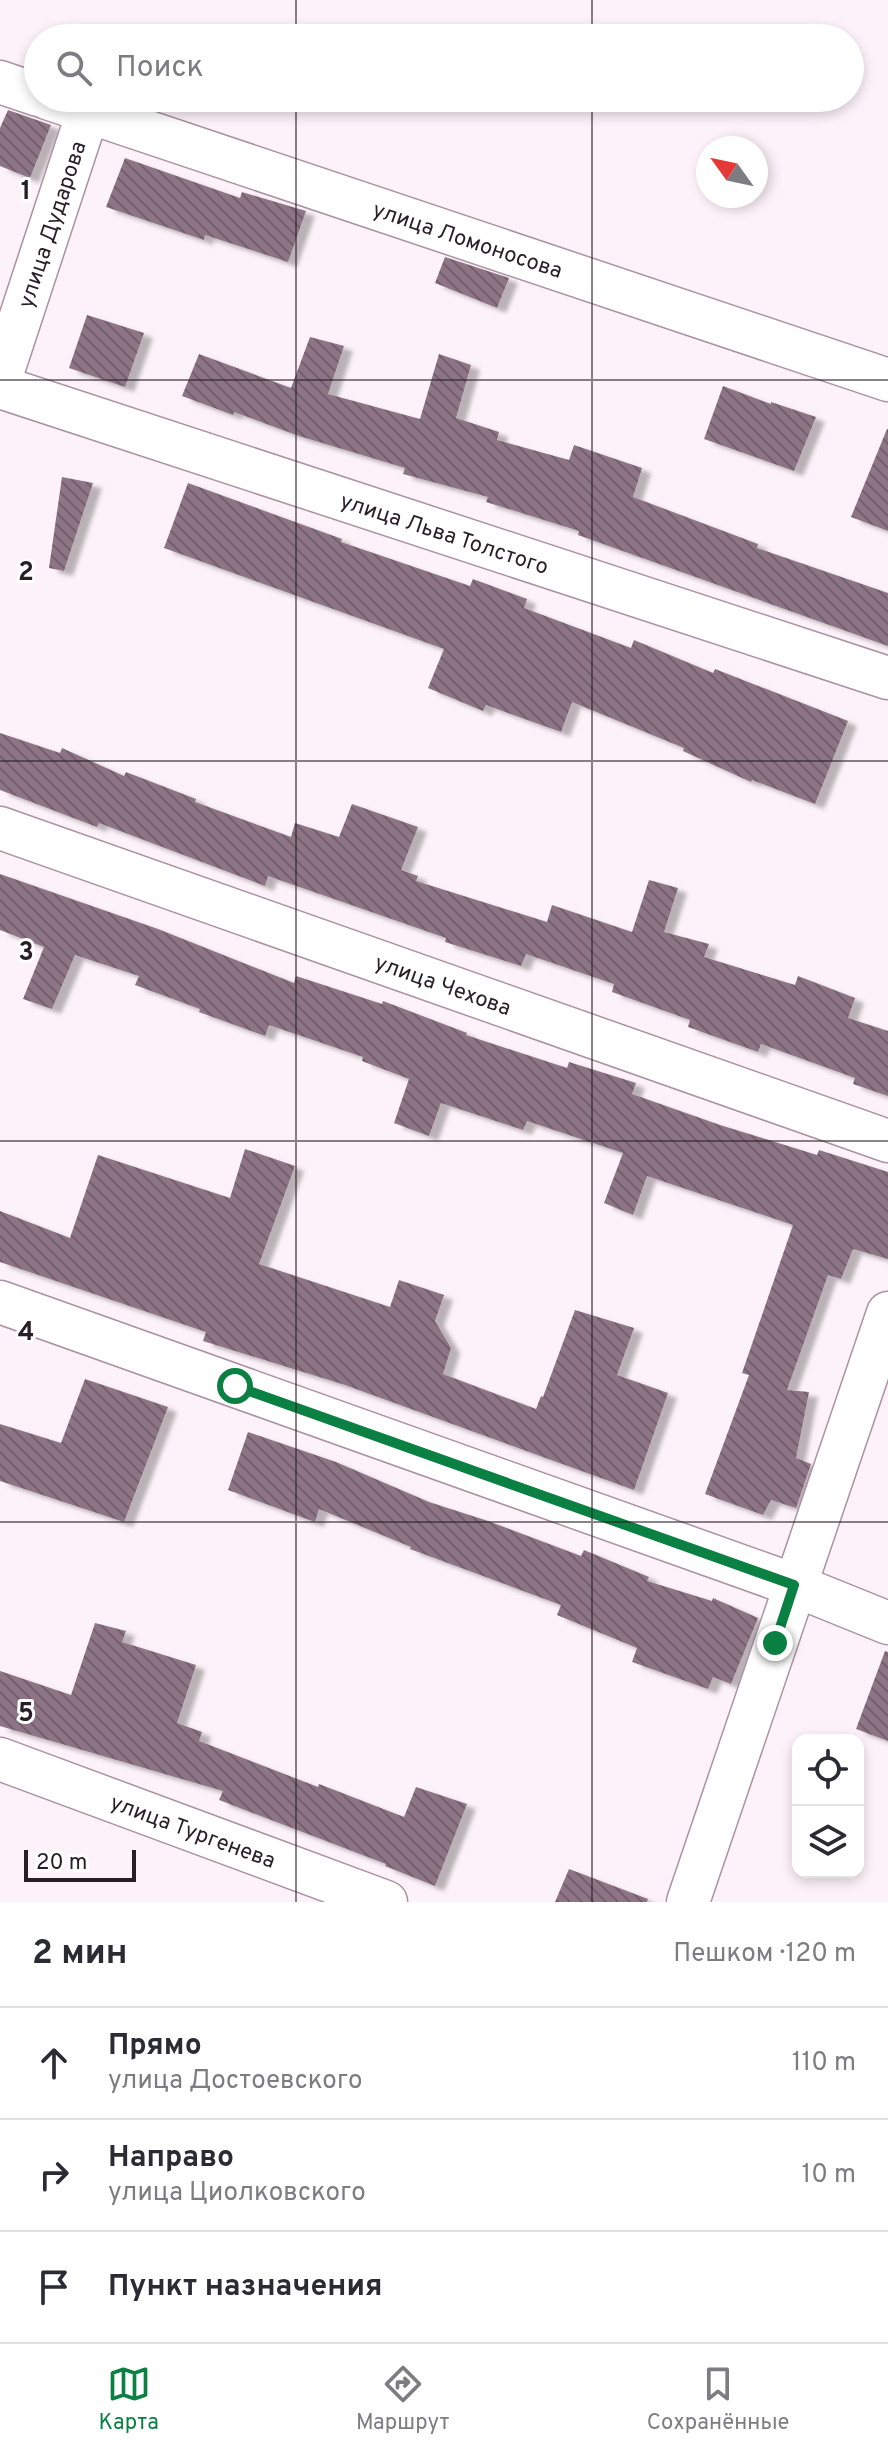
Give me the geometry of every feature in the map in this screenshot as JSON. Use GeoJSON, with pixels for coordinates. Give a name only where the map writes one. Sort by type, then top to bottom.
{"type":"FeatureCollection","features":[{"type":"Feature","properties":{"kind":"street"},"geometry":{"type":"LineString","coordinates":[[0,82],[24,90]]}},
{"type":"Feature","properties":{"kind":"street","name":"улица Дударова"},"geometry":{"type":"LineString","coordinates":[[0,380],[88,112]]}},
{"type":"Feature","properties":{"kind":"street","name":"улица Ломоносова"},"geometry":{"type":"LineString","coordinates":[[88,112],[888,380]]}},
{"type":"Feature","properties":{"kind":"street","name":"улица Льва Толстого"},"geometry":{"type":"LineString","coordinates":[[0,387],[888,678]]}},
{"type":"Feature","properties":{"kind":"street","name":"улица Чехова"},"geometry":{"type":"LineString","coordinates":[[0,828],[888,1141]]}},
{"type":"Feature","properties":{"kind":"street"},"geometry":{"type":"LineString","coordinates":[[0,1302],[794,1585],[888,1623]]}},
{"type":"Feature","properties":{"kind":"street"},"geometry":{"type":"LineString","coordinates":[[688,1902],[888,1313]]}},
{"type":"Feature","properties":{"kind":"street","name":"улица Тургенева"},"geometry":{"type":"LineString","coordinates":[[0,1759],[386,1902]]}},
{"type":"Feature","properties":{"kind":"building"},"geometry":{"type":"Polygon","coordinates":[[[8,110],[51,125],[30,178],[0,166],[0,128],[8,110]]]}},
{"type":"Feature","properties":{"kind":"building"},"geometry":{"type":"Polygon","coordinates":[[[125,158],[240,198],[242,192],[306,211],[288,262],[205,235],[204,240],[106,207],[125,158]]]}},
{"type":"Feature","properties":{"kind":"building"},"geometry":{"type":"Polygon","coordinates":[[[445,257],[509,278],[497,308],[435,283],[445,257]]]}},
{"type":"Feature","properties":{"kind":"building"},"geometry":{"type":"Polygon","coordinates":[[[87,315],[144,333],[125,387],[69,368],[87,315]]]}},
{"type":"Feature","properties":{"kind":"building"},"geometry":{"type":"Polygon","coordinates":[[[310,337],[344,346],[328,394],[420,419],[439,354],[471,365],[456,418],[499,432],[497,440],[569,460],[574,445],[642,468],[633,497],[758,544],[757,548],[888,593],[888,646],[578,535],[579,531],[486,502],[488,497],[403,474],[405,468],[299,436],[234,412],[233,415],[182,396],[199,354],[291,388],[310,337]]]}},
{"type":"Feature","properties":{"kind":"building"},"geometry":{"type":"Polygon","coordinates":[[[723,386],[816,417],[794,471],[704,439],[723,386]]]}},
{"type":"Feature","properties":{"kind":"building"},"geometry":{"type":"Polygon","coordinates":[[[888,429],[888,531],[851,517],[888,429]]]}},
{"type":"Feature","properties":{"kind":"building"},"geometry":{"type":"Polygon","coordinates":[[[62,477],[93,483],[64,571],[49,568],[62,477]]]}},
{"type":"Feature","properties":{"kind":"building"},"geometry":{"type":"Polygon","coordinates":[[[188,483],[342,539],[341,542],[470,586],[473,579],[527,599],[524,608],[631,648],[634,640],[713,673],[715,669],[848,721],[815,804],[751,782],[683,751],[684,748],[572,702],[561,732],[486,705],[483,711],[428,688],[444,649],[164,548],[188,483]]]}},
{"type":"Feature","properties":{"kind":"building"},"geometry":{"type":"Polygon","coordinates":[[[0,733],[60,753],[62,748],[124,776],[126,772],[196,799],[195,802],[291,837],[295,823],[339,837],[352,804],[418,827],[401,870],[418,876],[416,881],[547,922],[552,905],[632,932],[649,880],[678,888],[664,932],[709,944],[704,957],[795,985],[798,976],[855,998],[848,1018],[888,1031],[888,1096],[853,1084],[855,1078],[761,1044],[758,1052],[688,1027],[690,1020],[612,992],[614,984],[526,954],[521,966],[445,942],[446,938],[268,876],[265,886],[99,823],[97,827],[0,790],[0,733]]]}},
{"type":"Feature","properties":{"kind":"building"},"geometry":{"type":"Polygon","coordinates":[[[0,874],[158,929],[294,983],[296,976],[382,1004],[383,1001],[466,1035],[567,1068],[569,1062],[636,1083],[632,1094],[720,1125],[817,1155],[819,1150],[888,1172],[888,1259],[853,1249],[841,1279],[828,1275],[787,1390],[809,1392],[796,1458],[811,1464],[796,1508],[771,1500],[763,1515],[705,1494],[749,1375],[742,1373],[793,1225],[647,1176],[633,1215],[604,1203],[623,1153],[527,1121],[523,1130],[441,1103],[429,1136],[394,1123],[409,1079],[362,1061],[363,1057],[269,1025],[265,1036],[199,1012],[200,1009],[135,985],[139,976],[75,955],[52,1009],[23,999],[44,947],[0,930],[0,874]]]}},
{"type":"Feature","properties":{"kind":"building"},"geometry":{"type":"Polygon","coordinates":[[[245,1149],[295,1166],[259,1264],[390,1307],[399,1280],[444,1295],[435,1321],[451,1348],[443,1374],[536,1409],[575,1310],[634,1328],[617,1375],[668,1393],[634,1490],[345,1385],[203,1341],[206,1332],[0,1262],[0,1211],[70,1238],[98,1155],[230,1198],[245,1149]]]}},
{"type":"Feature","properties":{"kind":"building"},"geometry":{"type":"Polygon","coordinates":[[[85,1379],[168,1407],[124,1522],[0,1481],[0,1424],[61,1443],[85,1379]]]}},
{"type":"Feature","properties":{"kind":"building"},"geometry":{"type":"Polygon","coordinates":[[[248,1432],[336,1462],[429,1502],[581,1556],[584,1550],[649,1577],[647,1581],[712,1601],[713,1598],[758,1618],[731,1684],[713,1677],[708,1689],[632,1662],[637,1648],[557,1615],[561,1605],[410,1549],[319,1509],[315,1522],[228,1490],[248,1432]]]}},
{"type":"Feature","properties":{"kind":"building"},"geometry":{"type":"Polygon","coordinates":[[[95,1623],[126,1631],[122,1642],[196,1665],[177,1723],[202,1732],[199,1741],[404,1817],[416,1787],[467,1804],[435,1886],[219,1800],[223,1791],[0,1726],[0,1671],[71,1695],[95,1623]]]}},
{"type":"Feature","properties":{"kind":"building"},"geometry":{"type":"Polygon","coordinates":[[[885,1651],[888,1652],[888,1741],[856,1729],[885,1651]]]}},
{"type":"Feature","properties":{"kind":"building"},"geometry":{"type":"Polygon","coordinates":[[[569,1869],[648,1899],[647,1902],[555,1902],[569,1869]]]}},
{"type":"Feature","properties":{"kind":"route"},"geometry":{"type":"LineString","coordinates":[[235,1386],[794,1585],[775,1643]]}}]}
